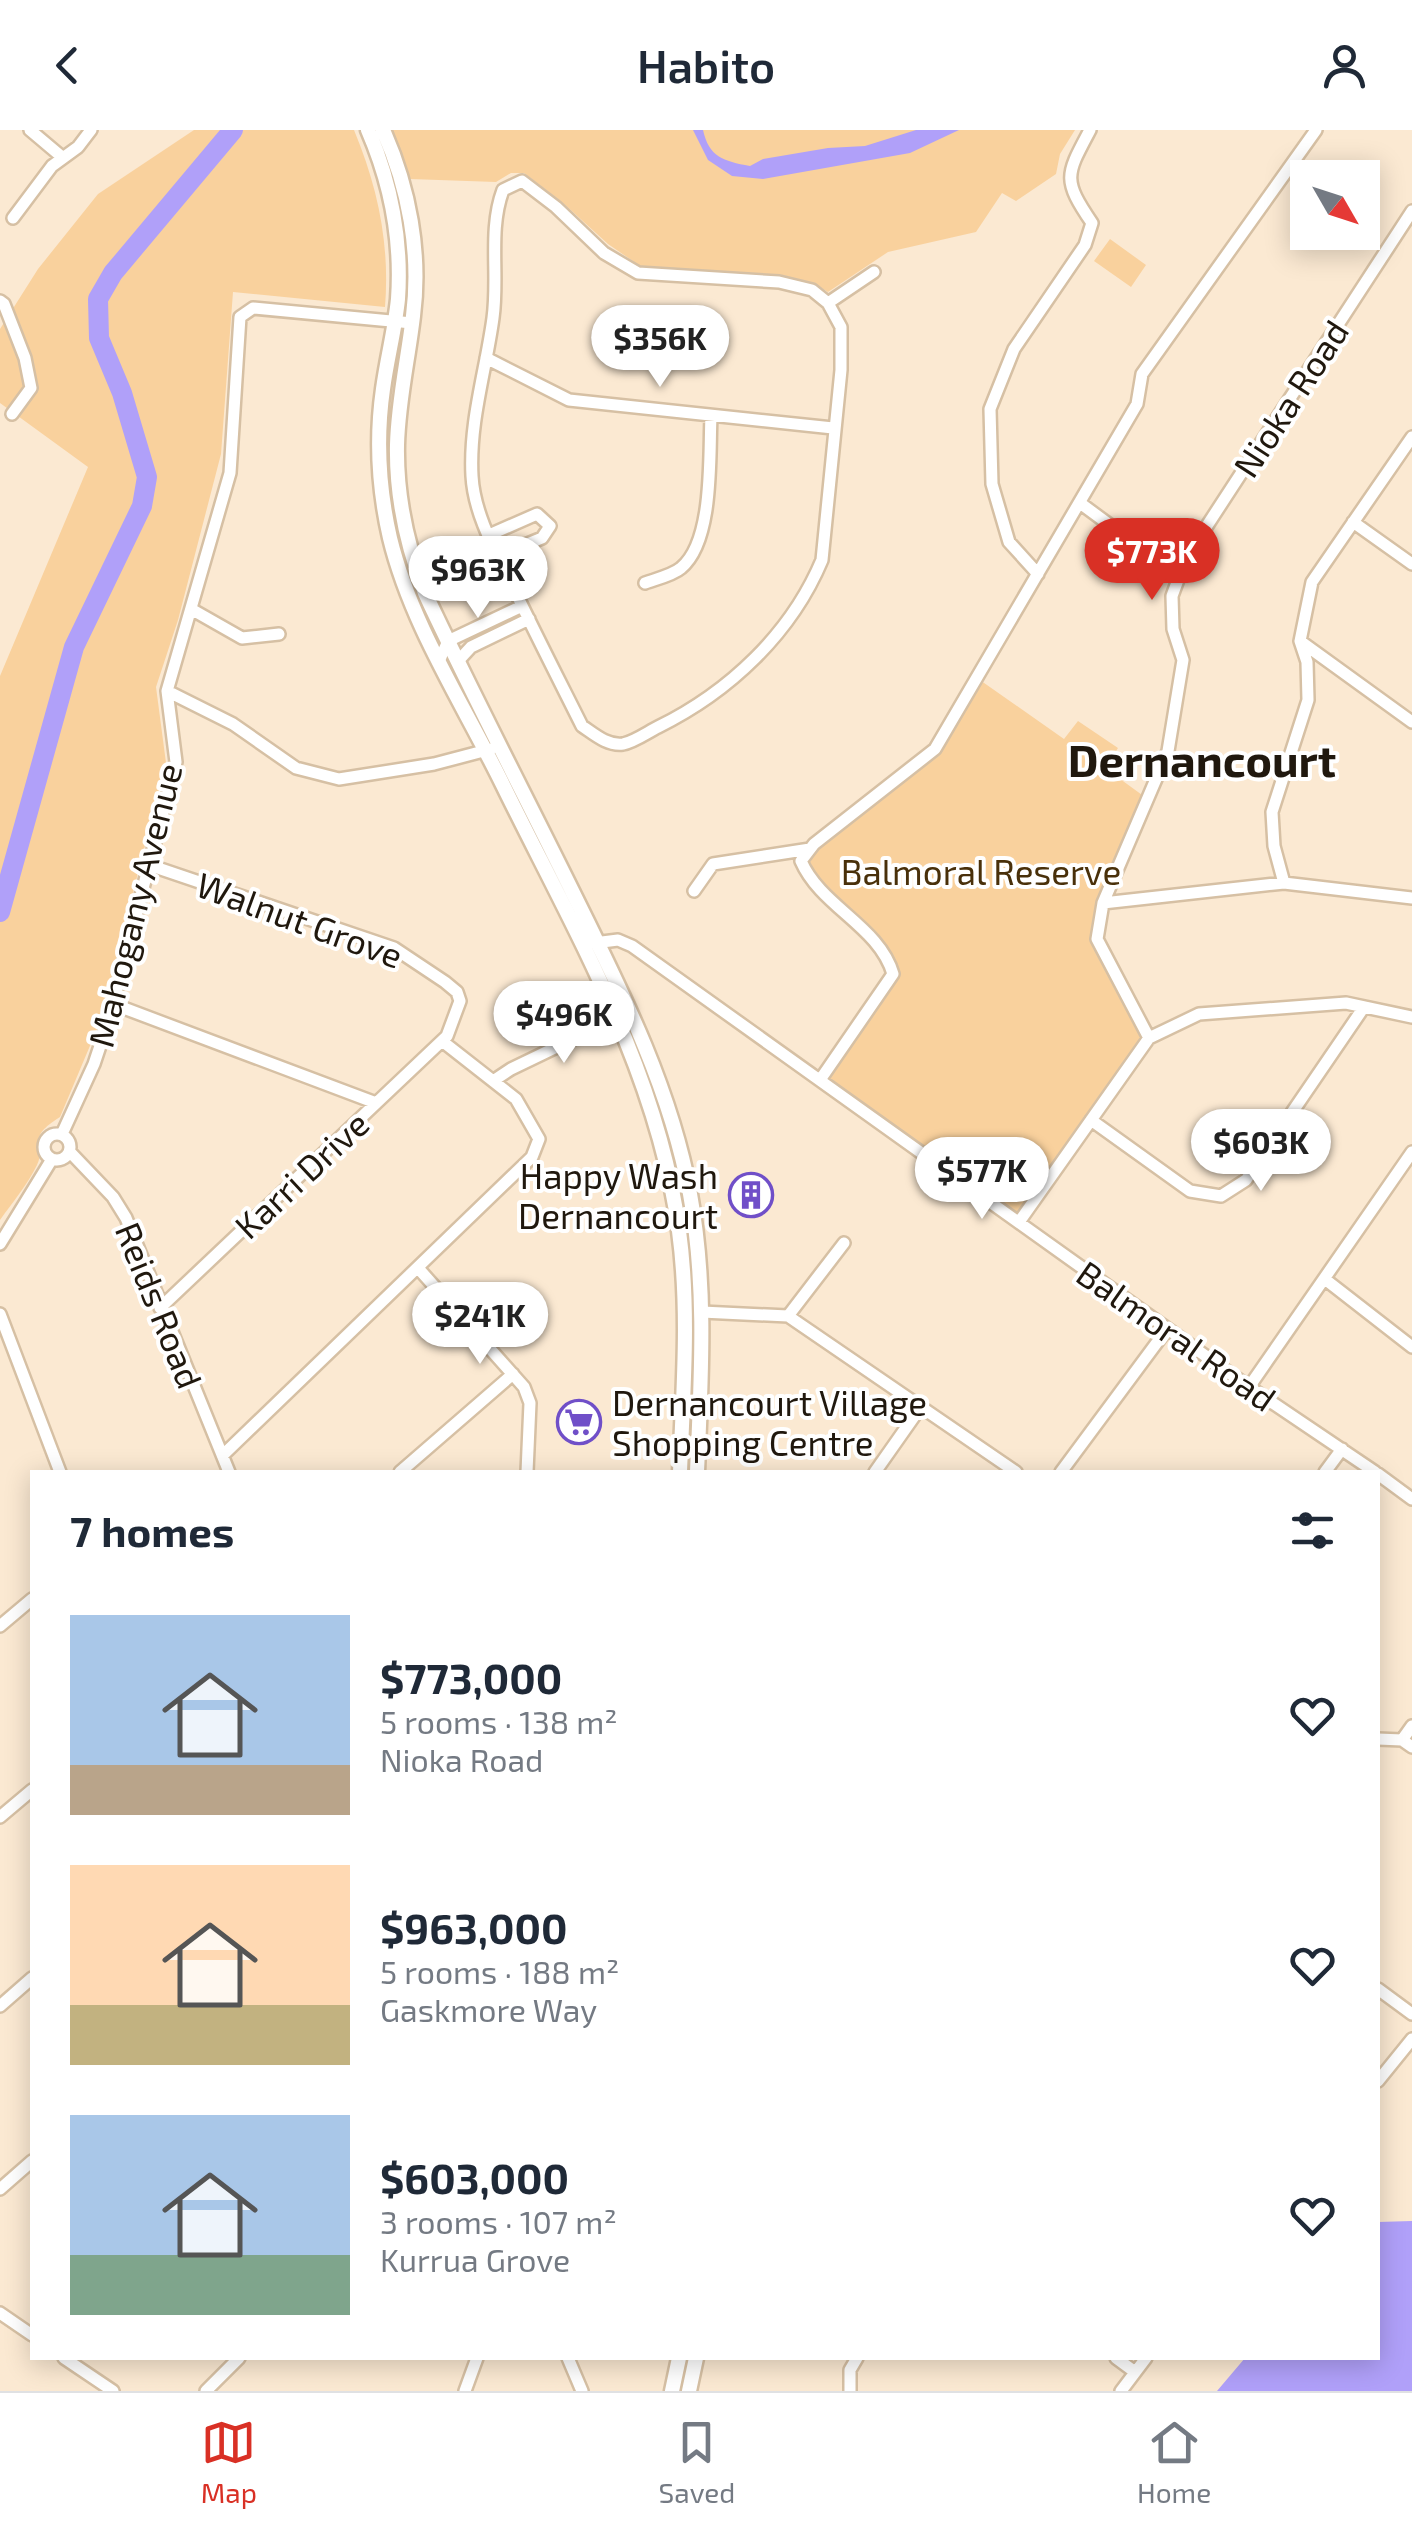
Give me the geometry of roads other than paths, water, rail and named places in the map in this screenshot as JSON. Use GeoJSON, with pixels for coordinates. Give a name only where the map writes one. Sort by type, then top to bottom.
{"type":"FeatureCollection","features":[{"type":"Feature","properties":{"kind":"main road"},"geometry":{"type":"LineString","coordinates":[[368,130],[384,174],[396,227],[398,270],[395,320],[380,416],[383,502],[405,587],[440,660],[493,748]]}},
{"type":"Feature","properties":{"kind":"main road"},"geometry":{"type":"LineString","coordinates":[[383,130],[403,185],[415,267],[398,429],[399,490],[414,564],[493,748],[623,1015],[658,1078],[682,1157],[696,1235],[702,1312],[697,1470]]}},
{"type":"Feature","properties":{"kind":"main road"},"geometry":{"type":"LineString","coordinates":[[623,1015],[651,1107],[679,1228],[686,1320],[680,1470]]}},
{"type":"Feature","properties":{"kind":"main road"},"geometry":{"type":"LineString","coordinates":[[672,2391],[679,2360]]}},
{"type":"Feature","properties":{"kind":"main road"},"geometry":{"type":"LineString","coordinates":[[688,2391],[696,2360]]}},
{"type":"Feature","properties":{"kind":"street"},"geometry":{"type":"LineString","coordinates":[[30,130],[62,157]]}},
{"type":"Feature","properties":{"kind":"street"},"geometry":{"type":"LineString","coordinates":[[13,218],[62,157],[78,147],[90,130]]}},
{"type":"Feature","properties":{"kind":"street"},"geometry":{"type":"LineString","coordinates":[[1038,574],[1010,542],[992,484],[990,409],[1014,349],[1084,245],[1092,223],[1074,196],[1069,170],[1090,130]]}},
{"type":"Feature","properties":{"kind":"street"},"geometry":{"type":"LineString","coordinates":[[820,1080],[893,974],[887,953],[809,880],[800,861],[935,749],[1137,404],[1142,374],[1316,130]]}},
{"type":"Feature","properties":{"kind":"street"},"geometry":{"type":"LineString","coordinates":[[522,181],[556,207],[604,254],[638,273],[778,282],[812,290],[828,303],[841,327],[841,370],[822,560],[810,588],[762,652],[688,712],[624,744],[605,741],[582,726],[478,510],[472,477],[475,412],[498,271],[495,211],[503,190],[522,181]]}},
{"type":"Feature","properties":{"kind":"street","name":"Nioka Road"},"geometry":{"type":"LineString","coordinates":[[1149,1038],[1097,938],[1103,903],[1168,751],[1183,660],[1173,629],[1172,596],[1186,558],[1412,211]]}},
{"type":"Feature","properties":{"kind":"street"},"geometry":{"type":"LineString","coordinates":[[828,303],[874,272]]}},
{"type":"Feature","properties":{"kind":"street"},"geometry":{"type":"LineString","coordinates":[[0,301],[25,358],[31,388],[12,414]]}},
{"type":"Feature","properties":{"kind":"street","name":"Mahogany Avenue"},"geometry":{"type":"LineString","coordinates":[[62,1134],[94,1064],[113,1004],[176,762],[166,691],[230,473],[240,317],[252,308],[412,323]]}},
{"type":"Feature","properties":{"kind":"street"},"geometry":{"type":"LineString","coordinates":[[486,358],[569,400],[833,428]]}},
{"type":"Feature","properties":{"kind":"street"},"geometry":{"type":"LineString","coordinates":[[646,583],[682,567],[698,541],[705,514],[711,416]]}},
{"type":"Feature","properties":{"kind":"street"},"geometry":{"type":"LineString","coordinates":[[1284,883],[1274,846],[1272,812],[1308,700],[1306,662],[1300,640],[1312,582],[1412,437]]}},
{"type":"Feature","properties":{"kind":"street"},"geometry":{"type":"LineString","coordinates":[[1080,503],[1179,576]]}},
{"type":"Feature","properties":{"kind":"street"},"geometry":{"type":"LineString","coordinates":[[489,534],[537,514],[550,526],[542,538],[498,556]]}},
{"type":"Feature","properties":{"kind":"street"},"geometry":{"type":"LineString","coordinates":[[1354,522],[1412,564]]}},
{"type":"Feature","properties":{"kind":"street"},"geometry":{"type":"LineString","coordinates":[[440,660],[448,641],[522,606]]}},
{"type":"Feature","properties":{"kind":"street"},"geometry":{"type":"LineString","coordinates":[[191,609],[242,638],[279,634]]}},
{"type":"Feature","properties":{"kind":"street"},"geometry":{"type":"LineString","coordinates":[[458,661],[470,648],[529,619]]}},
{"type":"Feature","properties":{"kind":"street"},"geometry":{"type":"LineString","coordinates":[[1300,640],[1412,722]]}},
{"type":"Feature","properties":{"kind":"street"},"geometry":{"type":"LineString","coordinates":[[166,691],[233,724],[296,768],[338,780],[434,764],[493,748]]}},
{"type":"Feature","properties":{"kind":"street"},"geometry":{"type":"LineString","coordinates":[[694,891],[713,864],[810,849]]}},
{"type":"Feature","properties":{"kind":"street","name":"Walnut Grove"},"geometry":{"type":"LineString","coordinates":[[149,866],[405,954],[456,992],[460,1001],[444,1038]]}},
{"type":"Feature","properties":{"kind":"street"},"geometry":{"type":"LineString","coordinates":[[1103,903],[1284,883],[1412,898]]}},
{"type":"Feature","properties":{"kind":"street","name":"Balmoral Road"},"geometry":{"type":"LineString","coordinates":[[590,944],[618,940],[632,946],[1248,1387],[1372,1470]]}},
{"type":"Feature","properties":{"kind":"street"},"geometry":{"type":"LineString","coordinates":[[1019,1222],[1149,1038],[1199,1014],[1346,1003],[1412,1017]]}},
{"type":"Feature","properties":{"kind":"street"},"geometry":{"type":"LineString","coordinates":[[113,1004],[376,1104]]}},
{"type":"Feature","properties":{"kind":"street"},"geometry":{"type":"LineString","coordinates":[[1091,1120],[1190,1191],[1221,1196],[1246,1180],[1364,1007]]}},
{"type":"Feature","properties":{"kind":"street"},"geometry":{"type":"LineString","coordinates":[[493,1081],[623,1015]]}},
{"type":"Feature","properties":{"kind":"street"},"geometry":{"type":"LineString","coordinates":[[222,1455],[532,1157],[539,1140],[516,1099],[444,1038]]}},
{"type":"Feature","properties":{"kind":"street","name":"Karri Drive"},"geometry":{"type":"LineString","coordinates":[[160,1308],[444,1038]]}},
{"type":"Feature","properties":{"kind":"street"},"geometry":{"type":"LineString","coordinates":[[62,1134],[69,1141],[70,1152],[64,1158],[52,1159],[44,1150],[45,1141],[51,1135],[62,1134]]}},
{"type":"Feature","properties":{"kind":"street","name":"Reids Road"},"geometry":{"type":"LineString","coordinates":[[70,1152],[113,1197],[126,1218],[228,1470]]}},
{"type":"Feature","properties":{"kind":"street"},"geometry":{"type":"LineString","coordinates":[[1248,1387],[1412,1152]]}},
{"type":"Feature","properties":{"kind":"street"},"geometry":{"type":"LineString","coordinates":[[0,1244],[52,1159]]}},
{"type":"Feature","properties":{"kind":"street"},"geometry":{"type":"LineString","coordinates":[[788,1316],[844,1244]]}},
{"type":"Feature","properties":{"kind":"street"},"geometry":{"type":"LineString","coordinates":[[418,1268],[524,1387],[530,1403],[527,1470]]}},
{"type":"Feature","properties":{"kind":"street"},"geometry":{"type":"LineString","coordinates":[[1326,1280],[1412,1347]]}},
{"type":"Feature","properties":{"kind":"street"},"geometry":{"type":"LineString","coordinates":[[702,1312],[788,1316],[1013,1470]]}},
{"type":"Feature","properties":{"kind":"street"},"geometry":{"type":"LineString","coordinates":[[0,1314],[59,1470]]}},
{"type":"Feature","properties":{"kind":"street"},"geometry":{"type":"LineString","coordinates":[[1062,1470],[1167,1328]]}},
{"type":"Feature","properties":{"kind":"street"},"geometry":{"type":"LineString","coordinates":[[402,1470],[513,1374]]}},
{"type":"Feature","properties":{"kind":"street"},"geometry":{"type":"LineString","coordinates":[[877,1470],[920,1408]]}},
{"type":"Feature","properties":{"kind":"street"},"geometry":{"type":"LineString","coordinates":[[1326,1470],[1342,1449]]}},
{"type":"Feature","properties":{"kind":"street","name":"Balmoral Road"},"geometry":{"type":"LineString","coordinates":[[1380,1476],[1412,1499]]}},
{"type":"Feature","properties":{"kind":"street"},"geometry":{"type":"LineString","coordinates":[[0,1626],[30,1600]]}},
{"type":"Feature","properties":{"kind":"street"},"geometry":{"type":"LineString","coordinates":[[1380,1740],[1407,1743],[1412,1726]]}},
{"type":"Feature","properties":{"kind":"street"},"geometry":{"type":"LineString","coordinates":[[0,1817],[30,1792]]}},
{"type":"Feature","properties":{"kind":"street"},"geometry":{"type":"LineString","coordinates":[[0,2006],[30,1980]]}},
{"type":"Feature","properties":{"kind":"street"},"geometry":{"type":"LineString","coordinates":[[1380,1990],[1412,2014]]}},
{"type":"Feature","properties":{"kind":"street"},"geometry":{"type":"LineString","coordinates":[[1380,2079],[1412,2038]]}},
{"type":"Feature","properties":{"kind":"street"},"geometry":{"type":"LineString","coordinates":[[0,2189],[30,2163]]}},
{"type":"Feature","properties":{"kind":"street"},"geometry":{"type":"LineString","coordinates":[[0,2314],[30,2335]]}},
{"type":"Feature","properties":{"kind":"street"},"geometry":{"type":"LineString","coordinates":[[67,2360],[113,2391]]}},
{"type":"Feature","properties":{"kind":"street"},"geometry":{"type":"LineString","coordinates":[[206,2391],[238,2360]]}},
{"type":"Feature","properties":{"kind":"street"},"geometry":{"type":"LineString","coordinates":[[466,2391],[476,2360]]}},
{"type":"Feature","properties":{"kind":"street"},"geometry":{"type":"LineString","coordinates":[[569,2360],[582,2391]]}},
{"type":"Feature","properties":{"kind":"street"},"geometry":{"type":"LineString","coordinates":[[850,2391],[850,2370],[855,2360]]}},
{"type":"Feature","properties":{"kind":"street"},"geometry":{"type":"LineString","coordinates":[[1119,2360],[1134,2372]]}},
{"type":"Feature","properties":{"kind":"street"},"geometry":{"type":"LineString","coordinates":[[1121,2391],[1144,2360]]}},
{"type":"Feature","properties":{"kind":"waterway"},"geometry":{"type":"LineString","coordinates":[[0,912],[74,647],[142,506],[147,477],[122,393],[99,338],[98,299],[113,273],[233,130]]}},
{"type":"Feature","properties":{"kind":"place","name":"Happy Wash Dernancourt"},"geometry":{"type":"Point","coordinates":[751,1195]}},
{"type":"Feature","properties":{"kind":"place","name":"Dernancourt Village Shopping Centre"},"geometry":{"type":"Point","coordinates":[579,1422]}},
{"type":"Feature","properties":{"kind":"district","name":"Dernancourt"},"geometry":{"type":"Point","coordinates":[1202,759]}},
{"type":"Feature","properties":{"kind":"park label","name":"Balmoral Reserve"},"geometry":{"type":"Point","coordinates":[981,871]}}]}
